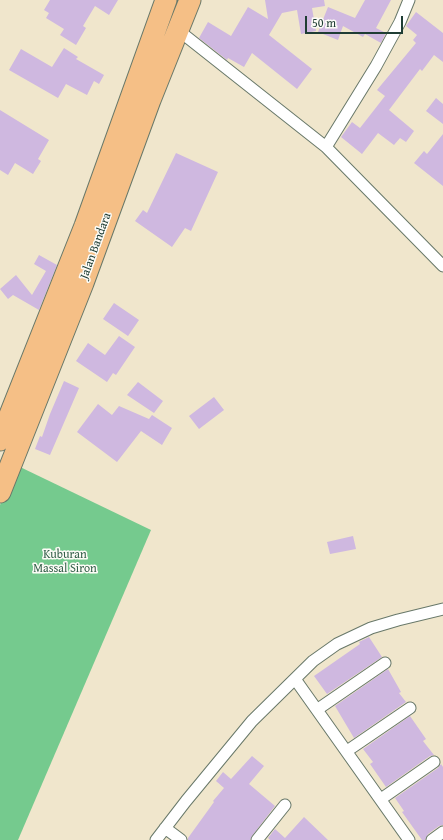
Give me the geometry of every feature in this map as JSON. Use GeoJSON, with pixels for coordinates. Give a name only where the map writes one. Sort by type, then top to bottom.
{"type":"FeatureCollection","features":[{"type":"Feature","properties":{"kind":"highway","name":"Jalan Bandara"},"geometry":{"type":"LineString","coordinates":[[0,492],[80,290],[141,97],[166,0]]}},
{"type":"Feature","properties":{"kind":"highway","name":"Jalan Bandara"},"geometry":{"type":"LineString","coordinates":[[0,440],[85,226],[141,97],[178,30],[190,0]]}},
{"type":"Feature","properties":{"kind":"street"},"geometry":{"type":"LineString","coordinates":[[326,147],[376,66],[400,22],[409,0]]}},
{"type":"Feature","properties":{"kind":"street"},"geometry":{"type":"LineString","coordinates":[[178,30],[326,147],[443,266]]}},
{"type":"Feature","properties":{"kind":"street"},"geometry":{"type":"LineString","coordinates":[[156,840],[252,721],[313,661],[337,644],[363,631],[381,624],[443,609]]}},
{"type":"Feature","properties":{"kind":"street"},"geometry":{"type":"LineString","coordinates":[[318,709],[385,663]]}},
{"type":"Feature","properties":{"kind":"street"},"geometry":{"type":"LineString","coordinates":[[295,679],[318,709],[410,840]]}},
{"type":"Feature","properties":{"kind":"street"},"geometry":{"type":"LineString","coordinates":[[347,751],[410,708]]}},
{"type":"Feature","properties":{"kind":"street"},"geometry":{"type":"LineString","coordinates":[[381,799],[434,762]]}},
{"type":"Feature","properties":{"kind":"street"},"geometry":{"type":"LineString","coordinates":[[257,840],[285,805]]}},
{"type":"Feature","properties":{"kind":"street"},"geometry":{"type":"LineString","coordinates":[[165,828],[181,840]]}},
{"type":"Feature","properties":{"kind":"street"},"geometry":{"type":"LineString","coordinates":[[432,840],[443,832]]}},
{"type":"Feature","properties":{"kind":"green space","name":"Kuburan Massal Siron"},"geometry":{"type":"Polygon","coordinates":[[[18,466],[151,530],[18,840],[0,840],[0,505],[18,466]]]}},
{"type":"Feature","properties":{"kind":"building"},"geometry":{"type":"Polygon","coordinates":[[[50,0],[118,0],[109,15],[95,6],[83,26],[86,28],[76,45],[60,35],[64,29],[46,18],[49,13],[44,10],[50,0]]]}},
{"type":"Feature","properties":{"kind":"building"},"geometry":{"type":"Polygon","coordinates":[[[265,0],[324,0],[325,6],[312,8],[316,31],[301,34],[297,10],[282,13],[269,35],[312,69],[297,89],[252,53],[244,67],[228,58],[227,60],[199,38],[208,22],[231,36],[248,7],[268,19],[265,0]]]}},
{"type":"Feature","properties":{"kind":"building"},"geometry":{"type":"Polygon","coordinates":[[[365,0],[391,0],[376,28],[386,33],[381,43],[365,34],[363,37],[343,26],[338,40],[318,32],[328,7],[355,18],[365,0]]]}},
{"type":"Feature","properties":{"kind":"building"},"geometry":{"type":"Polygon","coordinates":[[[416,12],[443,33],[443,62],[434,55],[422,71],[420,69],[389,110],[414,131],[406,142],[400,138],[394,145],[378,133],[362,154],[341,137],[352,122],[360,128],[385,96],[377,90],[416,43],[413,40],[417,35],[406,26],[416,12]]]}},
{"type":"Feature","properties":{"kind":"building"},"geometry":{"type":"Polygon","coordinates":[[[64,48],[78,57],[76,59],[104,75],[99,84],[94,81],[87,95],[66,84],[58,98],[9,70],[21,49],[52,67],[64,48]]]}},
{"type":"Feature","properties":{"kind":"building"},"geometry":{"type":"Polygon","coordinates":[[[436,98],[443,104],[443,124],[426,111],[436,98]]]}},
{"type":"Feature","properties":{"kind":"building"},"geometry":{"type":"Polygon","coordinates":[[[0,110],[49,140],[38,159],[41,161],[33,174],[15,163],[8,175],[0,170],[0,110]]]}},
{"type":"Feature","properties":{"kind":"building"},"geometry":{"type":"Polygon","coordinates":[[[443,134],[443,186],[414,163],[424,151],[427,154],[443,134]]]}},
{"type":"Feature","properties":{"kind":"building"},"geometry":{"type":"Polygon","coordinates":[[[176,153],[218,172],[191,231],[185,228],[172,247],[135,221],[143,210],[147,213],[176,153]]]}},
{"type":"Feature","properties":{"kind":"building"},"geometry":{"type":"Polygon","coordinates":[[[39,255],[57,265],[39,310],[13,295],[8,299],[0,289],[16,275],[32,295],[46,271],[34,264],[39,255]]]}},
{"type":"Feature","properties":{"kind":"building"},"geometry":{"type":"Polygon","coordinates":[[[114,303],[139,320],[128,336],[103,319],[114,303]]]}},
{"type":"Feature","properties":{"kind":"building"},"geometry":{"type":"Polygon","coordinates":[[[119,336],[135,347],[116,375],[113,373],[107,382],[76,361],[88,343],[105,355],[119,336]]]}},
{"type":"Feature","properties":{"kind":"building"},"geometry":{"type":"Polygon","coordinates":[[[64,381],[79,388],[50,455],[35,449],[40,436],[42,437],[64,381]]]}},
{"type":"Feature","properties":{"kind":"building"},"geometry":{"type":"Polygon","coordinates":[[[138,382],[163,401],[154,413],[127,395],[138,382]]]}},
{"type":"Feature","properties":{"kind":"building"},"geometry":{"type":"Polygon","coordinates":[[[214,397],[224,410],[199,429],[189,416],[214,397]]]}},
{"type":"Feature","properties":{"kind":"building"},"geometry":{"type":"Polygon","coordinates":[[[98,404],[112,415],[119,406],[149,419],[152,415],[172,428],[162,445],[141,431],[117,462],[77,432],[98,404]]]}},
{"type":"Feature","properties":{"kind":"building"},"geometry":{"type":"Polygon","coordinates":[[[353,536],[356,549],[330,554],[327,542],[353,536]]]}},
{"type":"Feature","properties":{"kind":"building"},"geometry":{"type":"Polygon","coordinates":[[[369,637],[382,657],[327,694],[314,676],[360,644],[359,642],[369,637]]]}},
{"type":"Feature","properties":{"kind":"building"},"geometry":{"type":"Polygon","coordinates":[[[388,669],[401,692],[399,693],[406,702],[354,738],[335,706],[388,669]]]}},
{"type":"Feature","properties":{"kind":"building"},"geometry":{"type":"Polygon","coordinates":[[[410,716],[426,739],[423,741],[434,755],[430,756],[386,787],[370,764],[373,762],[363,749],[410,716]]]}},
{"type":"Feature","properties":{"kind":"building"},"geometry":{"type":"Polygon","coordinates":[[[252,756],[264,766],[249,784],[275,806],[250,840],[188,840],[214,802],[213,801],[224,788],[216,781],[223,772],[231,779],[252,756]]]}},
{"type":"Feature","properties":{"kind":"building"},"geometry":{"type":"Polygon","coordinates":[[[441,764],[443,767],[443,825],[439,826],[428,834],[425,840],[422,840],[402,812],[404,811],[395,798],[438,768],[441,764]]]}},
{"type":"Feature","properties":{"kind":"building"},"geometry":{"type":"Polygon","coordinates":[[[304,817],[328,840],[270,840],[268,838],[275,829],[285,838],[304,817]]]}}]}
